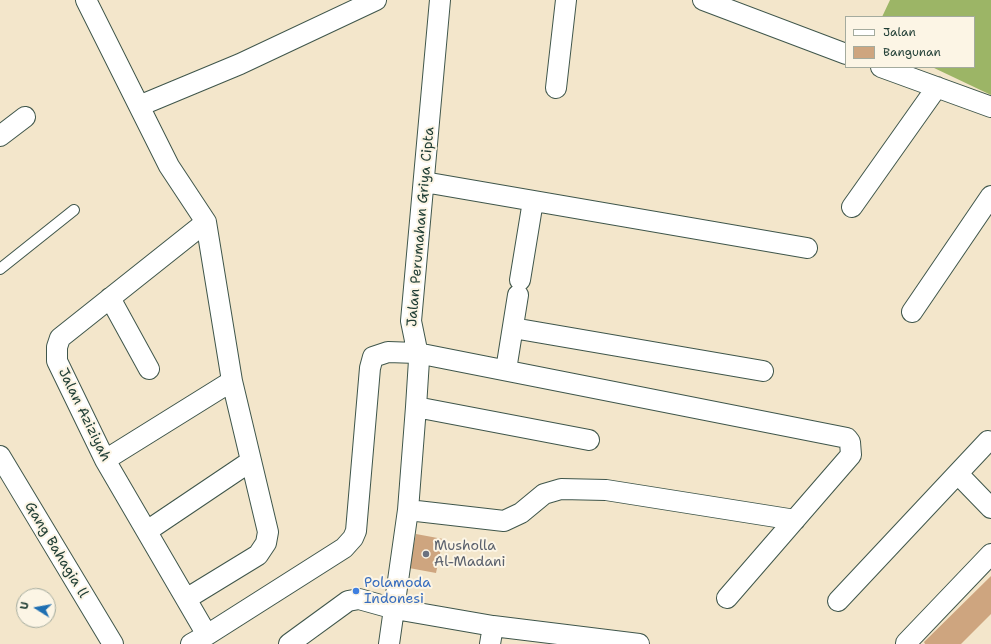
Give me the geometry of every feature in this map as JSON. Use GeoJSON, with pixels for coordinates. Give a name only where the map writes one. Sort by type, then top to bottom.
{"type":"FeatureCollection","features":[{"type":"Feature","properties":{"kind":"street"},"geometry":{"type":"LineString","coordinates":[[86,0],[169,166],[206,222],[232,381],[268,532],[266,543],[258,555],[186,599]]}},
{"type":"Feature","properties":{"kind":"street"},"geometry":{"type":"LineString","coordinates":[[139,106],[240,64],[376,0]]}},
{"type":"Feature","properties":{"kind":"street","name":"Jalan Perumahan Griya Cipta"},"geometry":{"type":"LineString","coordinates":[[389,644],[408,510],[419,360],[411,322],[440,0]]}},
{"type":"Feature","properties":{"kind":"street"},"geometry":{"type":"LineString","coordinates":[[556,88],[566,0]]}},
{"type":"Feature","properties":{"kind":"street"},"geometry":{"type":"LineString","coordinates":[[703,0],[845,54]]}},
{"type":"Feature","properties":{"kind":"street"},"geometry":{"type":"LineString","coordinates":[[884,68],[991,107]]}},
{"type":"Feature","properties":{"kind":"street"},"geometry":{"type":"LineString","coordinates":[[852,207],[937,87]]}},
{"type":"Feature","properties":{"kind":"street"},"geometry":{"type":"LineString","coordinates":[[0,136],[25,117]]}},
{"type":"Feature","properties":{"kind":"street"},"geometry":{"type":"LineString","coordinates":[[424,182],[807,248]]}},
{"type":"Feature","properties":{"kind":"street"},"geometry":{"type":"LineString","coordinates":[[912,312],[991,196]]}},
{"type":"Feature","properties":{"kind":"street"},"geometry":{"type":"LineString","coordinates":[[506,370],[533,201]]}},
{"type":"Feature","properties":{"kind":"street","name":"Jalan Aziziyah"},"geometry":{"type":"LineString","coordinates":[[199,639],[186,599],[105,460],[57,361],[57,347],[60,338],[206,222]]}},
{"type":"Feature","properties":{"kind":"street"},"geometry":{"type":"LineString","coordinates":[[110,298],[149,369]]}},
{"type":"Feature","properties":{"kind":"street"},"geometry":{"type":"LineString","coordinates":[[513,328],[762,371]]}},
{"type":"Feature","properties":{"kind":"street"},"geometry":{"type":"LineString","coordinates":[[199,639],[344,548],[353,538],[356,531],[371,361],[373,357],[388,352],[417,353],[847,438],[850,442],[851,455],[727,598]]}},
{"type":"Feature","properties":{"kind":"street"},"geometry":{"type":"LineString","coordinates":[[105,460],[232,381]]}},
{"type":"Feature","properties":{"kind":"street"},"geometry":{"type":"LineString","coordinates":[[416,407],[589,440]]}},
{"type":"Feature","properties":{"kind":"street"},"geometry":{"type":"LineString","coordinates":[[838,600],[988,441]]}},
{"type":"Feature","properties":{"kind":"street","name":"Gang Bahagia ll"},"geometry":{"type":"LineString","coordinates":[[0,456],[113,644]]}},
{"type":"Feature","properties":{"kind":"street"},"geometry":{"type":"LineString","coordinates":[[147,531],[251,461]]}},
{"type":"Feature","properties":{"kind":"street"},"geometry":{"type":"LineString","coordinates":[[958,474],[991,508]]}},
{"type":"Feature","properties":{"kind":"street"},"geometry":{"type":"LineString","coordinates":[[408,510],[504,521],[521,513],[544,494],[561,489],[606,490],[795,520]]}},
{"type":"Feature","properties":{"kind":"street"},"geometry":{"type":"LineString","coordinates":[[906,643],[991,554]]}},
{"type":"Feature","properties":{"kind":"street"},"geometry":{"type":"LineString","coordinates":[[289,644],[348,601],[359,599],[492,635],[639,644]]}},
{"type":"Feature","properties":{"kind":"lane"},"geometry":{"type":"LineString","coordinates":[[0,269],[74,210]]}},
{"type":"Feature","properties":{"kind":"green space"},"geometry":{"type":"Polygon","coordinates":[[[890,0],[991,0],[991,95],[934,68],[975,68],[975,16],[882,16],[890,0]]]}},
{"type":"Feature","properties":{"kind":"building","name":"Musholla Al-Madani"},"geometry":{"type":"Polygon","coordinates":[[[416,534],[443,539],[436,573],[409,568],[416,534]]]}},
{"type":"Feature","properties":{"kind":"building"},"geometry":{"type":"Polygon","coordinates":[[[991,576],[991,614],[961,644],[925,644],[924,642],[991,576]]]}},
{"type":"Feature","properties":{"kind":"place","name":"Musholla Al-Madani"},"geometry":{"type":"Point","coordinates":[426,554]}},
{"type":"Feature","properties":{"kind":"place","name":"Polamoda Indonesi"},"geometry":{"type":"Point","coordinates":[356,591]}}]}
